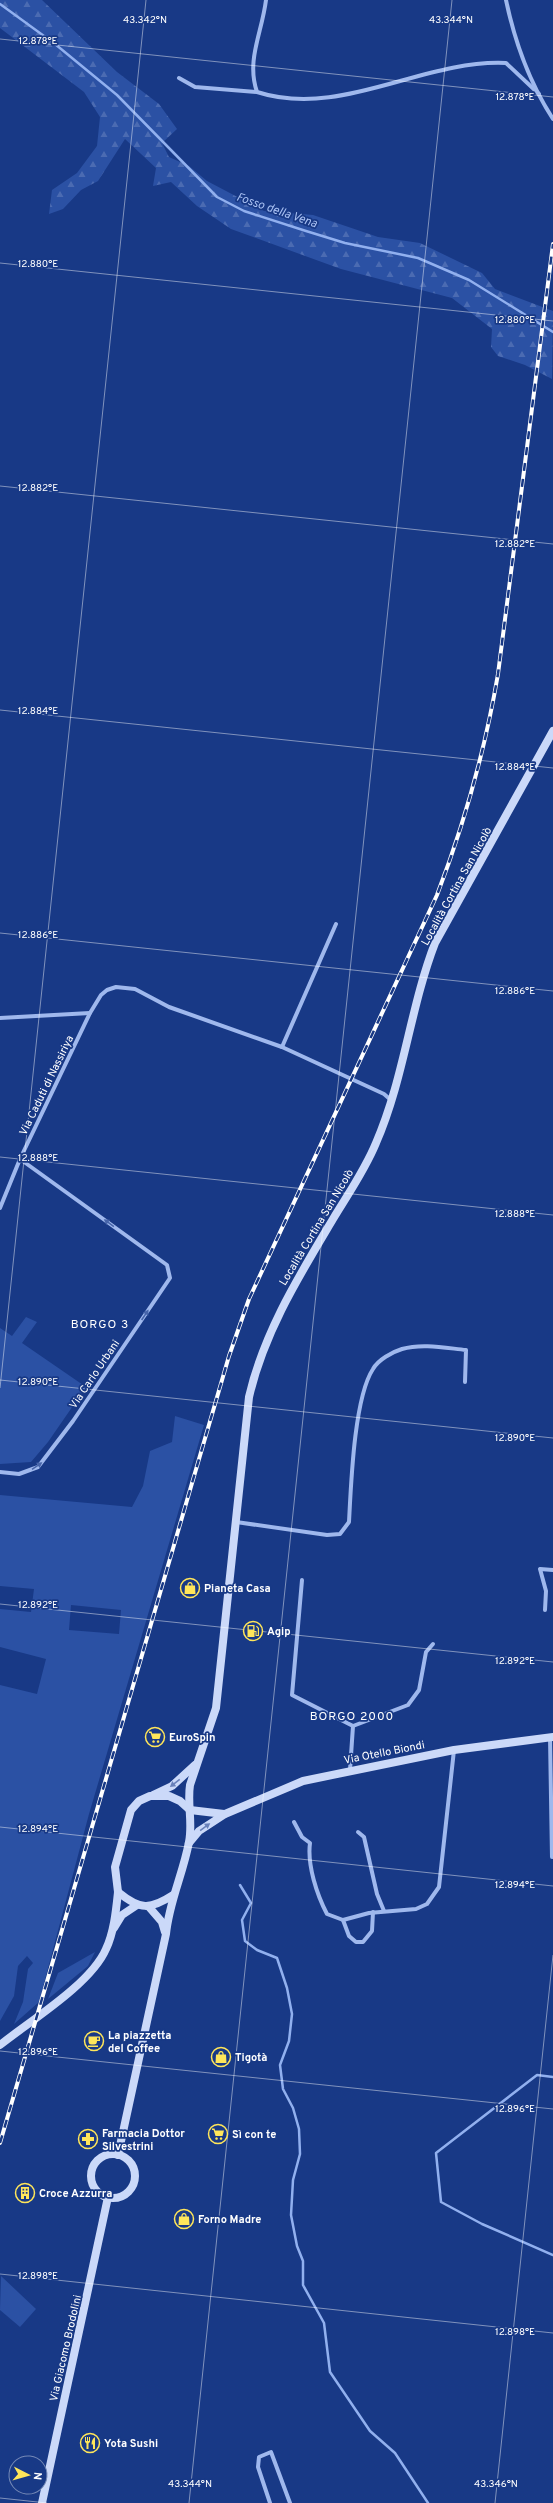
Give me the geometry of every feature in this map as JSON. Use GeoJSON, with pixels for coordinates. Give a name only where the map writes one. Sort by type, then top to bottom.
{"type":"FeatureCollection","features":[{"type":"Feature","properties":{"kind":"main road","name":"Località Cortina San Nicolò"},"geometry":{"type":"LineString","coordinates":[[190,1810],[188,1797],[196,1764],[216,1708],[249,1397],[257,1365],[281,1309],[363,1170],[392,1101],[400,1075],[421,982],[435,943],[553,731]]}},
{"type":"Feature","properties":{"kind":"main road","name":"Via Otello Biondi"},"geometry":{"type":"LineString","coordinates":[[189,1844],[199,1831],[225,1814],[303,1781],[350,1770],[454,1750],[552,1737]]}},
{"type":"Feature","properties":{"kind":"main road","name":"Località Cortina San Nicolò"},"geometry":{"type":"LineString","coordinates":[[150,1796],[172,1786],[196,1764]]}},
{"type":"Feature","properties":{"kind":"main road"},"geometry":{"type":"LineString","coordinates":[[0,2044],[56,2002],[97,1965],[106,1949],[111,1932],[118,1892],[115,1867],[130,1810],[140,1801],[150,1796],[169,1796],[180,1801],[190,1810],[189,1844],[173,1895],[166,1934],[118,2155]]}},
{"type":"Feature","properties":{"kind":"main road","name":"Via Otello Biondi"},"geometry":{"type":"LineString","coordinates":[[190,1810],[225,1814]]}},
{"type":"Feature","properties":{"kind":"main road"},"geometry":{"type":"LineString","coordinates":[[118,1892],[137,1905],[149,1907],[158,1905],[173,1895]]}},
{"type":"Feature","properties":{"kind":"main road"},"geometry":{"type":"LineString","coordinates":[[111,1932],[122,1915],[137,1905]]}},
{"type":"Feature","properties":{"kind":"main road"},"geometry":{"type":"LineString","coordinates":[[149,1907],[162,1922],[166,1934]]}},
{"type":"Feature","properties":{"kind":"main road"},"geometry":{"type":"LineString","coordinates":[[118,2155],[124,2158],[133,2168],[134,2182],[126,2194],[117,2198],[108,2198],[96,2190],[93,2184],[92,2170],[95,2164],[105,2156],[118,2155]]}},
{"type":"Feature","properties":{"kind":"main road","name":"Via Giacomo Brodolini"},"geometry":{"type":"LineString","coordinates":[[42,2503],[108,2198]]}},
{"type":"Feature","properties":{"kind":"street"},"geometry":{"type":"LineString","coordinates":[[257,92],[252,76],[252,61],[259,39],[266,0]]}},
{"type":"Feature","properties":{"kind":"street"},"geometry":{"type":"LineString","coordinates":[[506,0],[513,35],[539,94],[553,119]]}},
{"type":"Feature","properties":{"kind":"street"},"geometry":{"type":"LineString","coordinates":[[179,78],[195,87],[257,92],[275,98],[330,98],[454,67],[490,62],[506,63],[539,94]]}},
{"type":"Feature","properties":{"kind":"street"},"geometry":{"type":"LineString","coordinates":[[282,1047],[336,924]]}},
{"type":"Feature","properties":{"kind":"street","name":"Via Caduti di Nassiriya"},"geometry":{"type":"LineString","coordinates":[[0,1208],[20,1159],[90,1013],[101,996],[116,987],[126,986],[135,989],[169,1007],[282,1047],[384,1094],[392,1101]]}},
{"type":"Feature","properties":{"kind":"street"},"geometry":{"type":"LineString","coordinates":[[0,1018],[90,1013]]}},
{"type":"Feature","properties":{"kind":"street","name":"Via Carlo Urbani"},"geometry":{"type":"LineString","coordinates":[[0,1472],[20,1474],[38,1467],[68,1428],[170,1278],[167,1265],[20,1159]]}},
{"type":"Feature","properties":{"kind":"street"},"geometry":{"type":"LineString","coordinates":[[236,1522],[327,1535],[340,1534],[349,1522],[360,1400],[373,1368],[388,1356],[403,1349],[420,1347],[466,1350],[465,1382]]}},
{"type":"Feature","properties":{"kind":"street"},"geometry":{"type":"LineString","coordinates":[[544,1610],[546,1591],[540,1569],[553,1570]]}},
{"type":"Feature","properties":{"kind":"street"},"geometry":{"type":"LineString","coordinates":[[302,1580],[292,1695],[353,1726],[408,1705],[419,1690],[426,1652],[433,1644]]}},
{"type":"Feature","properties":{"kind":"street"},"geometry":{"type":"LineString","coordinates":[[350,1770],[353,1726]]}},
{"type":"Feature","properties":{"kind":"street"},"geometry":{"type":"LineString","coordinates":[[552,1737],[552,1857]]}},
{"type":"Feature","properties":{"kind":"street"},"geometry":{"type":"LineString","coordinates":[[294,1822],[302,1837],[310,1843],[309,1853],[321,1903],[327,1914],[343,1920],[373,1912],[416,1909],[427,1904],[439,1887],[454,1750]]}},
{"type":"Feature","properties":{"kind":"street"},"geometry":{"type":"LineString","coordinates":[[358,1832],[364,1837],[378,1894],[384,1911]]}},
{"type":"Feature","properties":{"kind":"street"},"geometry":{"type":"LineString","coordinates":[[343,1920],[350,1936],[356,1942],[363,1942],[372,1931],[373,1912]]}},
{"type":"Feature","properties":{"kind":"street"},"geometry":{"type":"LineString","coordinates":[[270,2503],[258,2467],[259,2457],[271,2452],[290,2503]]}},
{"type":"Feature","properties":{"kind":"green space"},"geometry":{"type":"Polygon","coordinates":[[[0,0],[42,0],[117,72],[159,104],[177,129],[162,143],[169,157],[189,166],[207,181],[264,211],[313,215],[378,237],[420,243],[482,273],[495,289],[553,311],[552,379],[525,365],[498,356],[491,347],[492,329],[452,298],[341,269],[231,229],[197,206],[171,182],[153,186],[156,168],[125,139],[98,181],[81,190],[63,209],[49,214],[52,190],[77,173],[97,146],[100,117],[84,92],[0,28],[0,0]]]}},
{"type":"Feature","properties":{"kind":"green space"},"geometry":{"type":"Polygon","coordinates":[[[26,1317],[37,1322],[22,1343],[86,1387],[48,1442],[31,1462],[0,1464],[0,1328],[12,1336],[26,1317]]]}},
{"type":"Feature","properties":{"kind":"green space"},"geometry":{"type":"Polygon","coordinates":[[[175,1416],[204,1425],[89,1814],[39,2002],[14,2024],[23,2002],[28,1969],[33,1963],[27,1956],[18,1966],[14,1996],[0,2021],[0,1685],[37,1694],[46,1659],[0,1647],[0,1609],[31,1612],[34,1589],[0,1586],[0,1495],[132,1507],[143,1486],[150,1451],[172,1442],[175,1416]],[[71,1605],[69,1630],[119,1634],[121,1610],[71,1605]]]}},
{"type":"Feature","properties":{"kind":"green space"},"geometry":{"type":"Polygon","coordinates":[[[95,1952],[88,1966],[48,1999],[58,1973],[95,1952]]]}},
{"type":"Feature","properties":{"kind":"green space"},"geometry":{"type":"Polygon","coordinates":[[[1,2276],[36,2309],[20,2327],[0,2310],[1,2276]]]}},
{"type":"Feature","properties":{"kind":"waterway","name":"Fosso della Vena"},"geometry":{"type":"LineString","coordinates":[[0,4],[55,44],[117,95],[217,197],[244,211],[345,243],[418,258],[469,280],[553,332]]}},
{"type":"Feature","properties":{"kind":"waterway"},"geometry":{"type":"LineString","coordinates":[[240,1885],[251,1903],[242,1920],[245,1941],[257,1950],[277,1958],[287,1988],[292,2014],[289,2041],[280,2065],[283,2089],[293,2108],[299,2129],[300,2154],[293,2180],[291,2215],[297,2246],[303,2261],[303,2285],[324,2323],[330,2372],[370,2431],[395,2453],[428,2503]]}},
{"type":"Feature","properties":{"kind":"waterway"},"geometry":{"type":"LineString","coordinates":[[553,2077],[537,2075],[436,2153],[441,2202],[482,2224],[553,2255]]}},
{"type":"Feature","properties":{"kind":"railway"},"geometry":{"type":"LineString","coordinates":[[0,2143],[229,1356],[249,1299],[437,895],[457,840],[473,786],[487,730],[498,674],[553,244]]}},
{"type":"Feature","properties":{"kind":"place","name":"Pianeta Casa"},"geometry":{"type":"Point","coordinates":[190,1588]}},
{"type":"Feature","properties":{"kind":"place","name":"Agip"},"geometry":{"type":"Point","coordinates":[253,1631]}},
{"type":"Feature","properties":{"kind":"place","name":"EuroSpin"},"geometry":{"type":"Point","coordinates":[155,1737]}},
{"type":"Feature","properties":{"kind":"place","name":"La piazzetta del Coffee"},"geometry":{"type":"Point","coordinates":[94,2041]}},
{"type":"Feature","properties":{"kind":"place","name":"Tigotà"},"geometry":{"type":"Point","coordinates":[221,2057]}},
{"type":"Feature","properties":{"kind":"place","name":"Sì con te"},"geometry":{"type":"Point","coordinates":[218,2134]}},
{"type":"Feature","properties":{"kind":"place","name":"Farmacia Dottor Silvestrini"},"geometry":{"type":"Point","coordinates":[88,2139]}},
{"type":"Feature","properties":{"kind":"place","name":"Croce Azzurra"},"geometry":{"type":"Point","coordinates":[25,2193]}},
{"type":"Feature","properties":{"kind":"place","name":"Forno Madre"},"geometry":{"type":"Point","coordinates":[184,2219]}},
{"type":"Feature","properties":{"kind":"place","name":"Yota Sushi"},"geometry":{"type":"Point","coordinates":[90,2443]}},
{"type":"Feature","properties":{"kind":"district","name":"BORGO 3"},"geometry":{"type":"Point","coordinates":[100,1324]}},
{"type":"Feature","properties":{"kind":"district","name":"BORGO 2000"},"geometry":{"type":"Point","coordinates":[352,1716]}}]}
